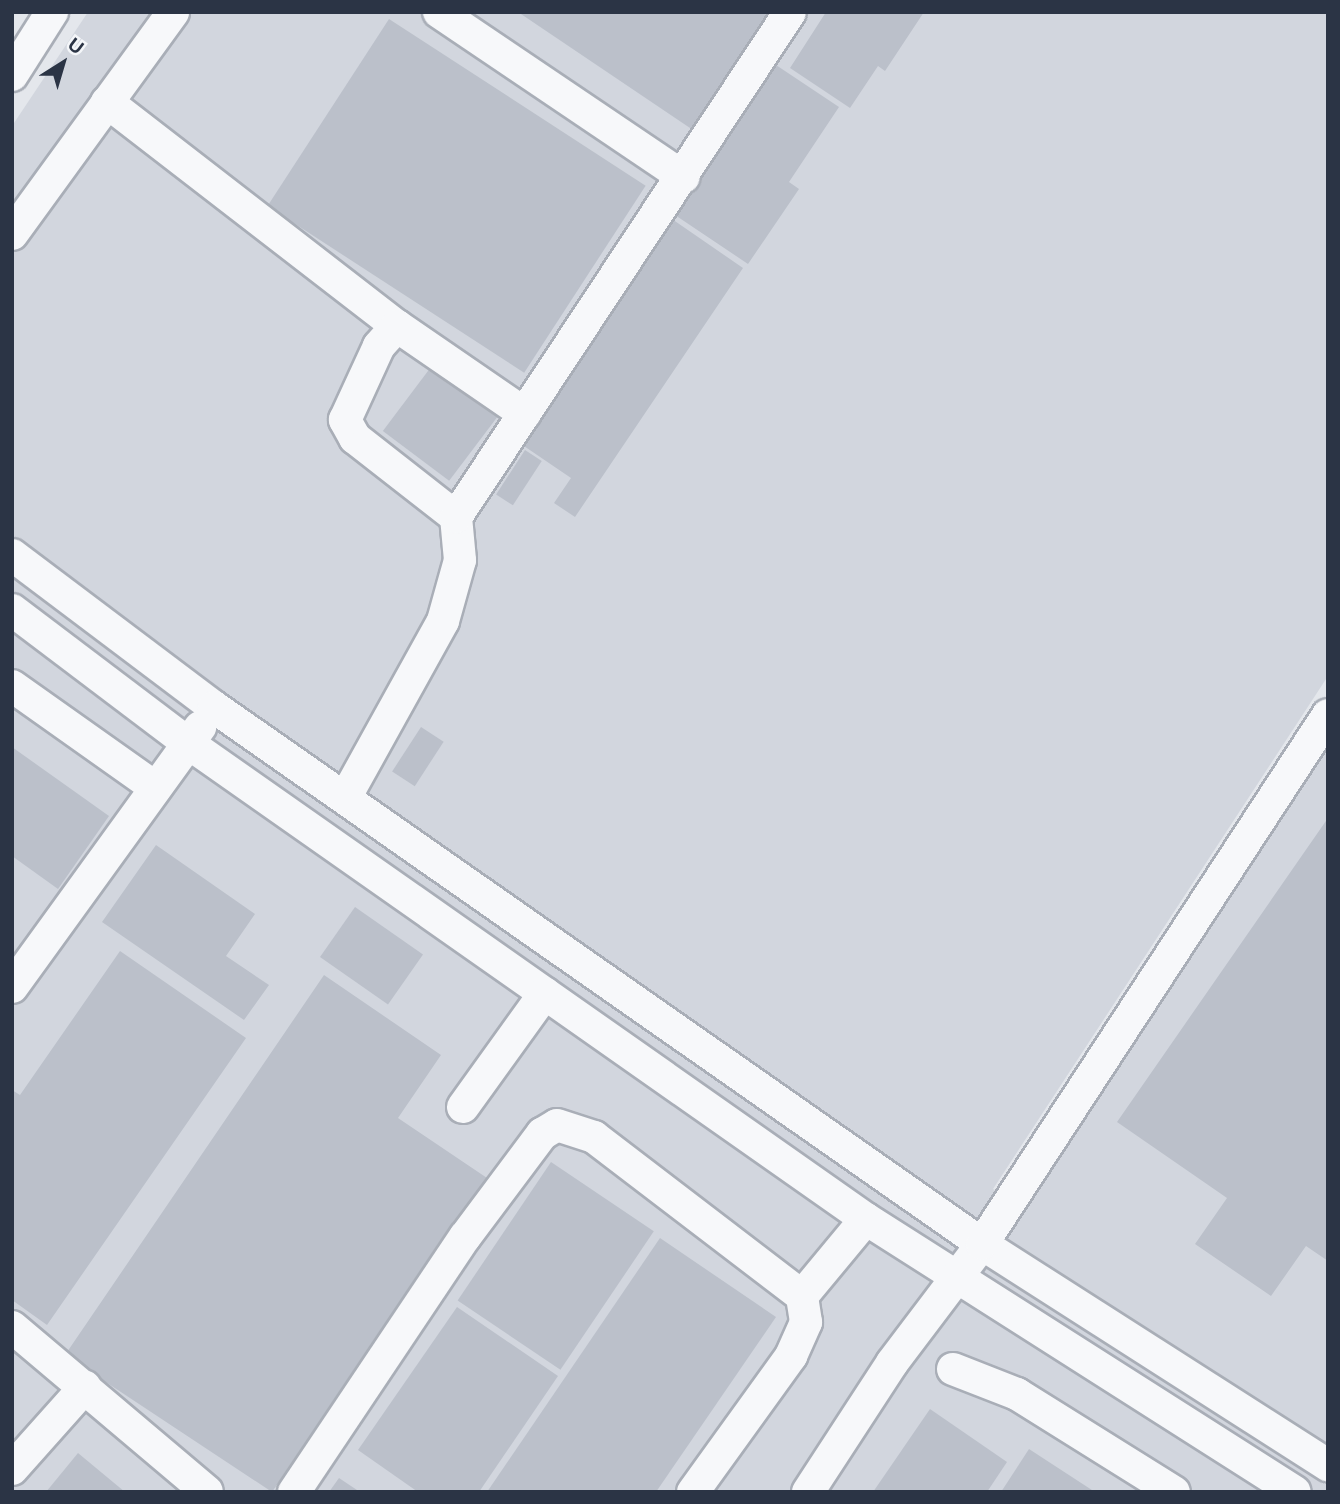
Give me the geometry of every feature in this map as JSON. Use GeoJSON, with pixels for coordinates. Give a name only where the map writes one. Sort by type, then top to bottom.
{"type":"FeatureCollection","features":[{"type":"Feature","properties":{"kind":"street"},"geometry":{"type":"LineString","coordinates":[[12,75],[52,12]]}},
{"type":"Feature","properties":{"kind":"street"},"geometry":{"type":"LineString","coordinates":[[12,234],[173,12]]}},
{"type":"Feature","properties":{"kind":"street"},"geometry":{"type":"LineString","coordinates":[[439,12],[684,177]]}},
{"type":"Feature","properties":{"kind":"street"},"geometry":{"type":"LineString","coordinates":[[345,798],[443,621],[460,560],[456,517],[684,177],[790,12]]}},
{"type":"Feature","properties":{"kind":"street"},"geometry":{"type":"LineString","coordinates":[[107,102],[397,326],[526,414]]}},
{"type":"Feature","properties":{"kind":"street"},"geometry":{"type":"LineString","coordinates":[[397,326],[379,346],[345,420],[355,438],[456,517]]}},
{"type":"Feature","properties":{"kind":"street"},"geometry":{"type":"LineString","coordinates":[[12,555],[214,707],[982,1244],[1328,1465]]}},
{"type":"Feature","properties":{"kind":"street"},"geometry":{"type":"LineString","coordinates":[[12,610],[188,743],[866,1219],[1295,1492]]}},
{"type":"Feature","properties":{"kind":"street"},"geometry":{"type":"LineString","coordinates":[[12,686],[156,788]]}},
{"type":"Feature","properties":{"kind":"street"},"geometry":{"type":"LineString","coordinates":[[12,987],[214,707]]}},
{"type":"Feature","properties":{"kind":"street"},"geometry":{"type":"LineString","coordinates":[[808,1492],[982,1244],[1328,715]]}},
{"type":"Feature","properties":{"kind":"street"},"geometry":{"type":"LineString","coordinates":[[463,1107],[545,993]]}},
{"type":"Feature","properties":{"kind":"street"},"geometry":{"type":"LineString","coordinates":[[294,1492],[465,1237],[542,1134],[557,1125],[594,1137],[802,1296],[806,1322],[791,1356],[693,1492]]}},
{"type":"Feature","properties":{"kind":"street"},"geometry":{"type":"LineString","coordinates":[[802,1296],[866,1219]]}},
{"type":"Feature","properties":{"kind":"street"},"geometry":{"type":"LineString","coordinates":[[12,1327],[208,1492]]}},
{"type":"Feature","properties":{"kind":"street"},"geometry":{"type":"LineString","coordinates":[[953,1369],[1017,1394],[1174,1492]]}},
{"type":"Feature","properties":{"kind":"street"},"geometry":{"type":"LineString","coordinates":[[14,1464],[85,1387]]}},
{"type":"Feature","properties":{"kind":"shaded area"},"geometry":{"type":"Polygon","coordinates":[[[88,12],[1328,12],[1328,676],[993,1189],[1024,1209],[1328,739],[1328,1492],[12,1492],[12,126],[88,12]]]}},
{"type":"Feature","properties":{"kind":"building"},"geometry":{"type":"Polygon","coordinates":[[[518,12],[772,12],[693,130],[518,12]]]}},
{"type":"Feature","properties":{"kind":"building"},"geometry":{"type":"Polygon","coordinates":[[[826,12],[924,12],[885,71],[878,66],[850,108],[790,68],[826,12]]]}},
{"type":"Feature","properties":{"kind":"building"},"geometry":{"type":"Polygon","coordinates":[[[389,19],[646,186],[524,373],[268,206],[389,19]]]}},
{"type":"Feature","properties":{"kind":"building"},"geometry":{"type":"Polygon","coordinates":[[[773,63],[839,107],[789,182],[799,189],[748,264],[672,213],[773,63]]]}},
{"type":"Feature","properties":{"kind":"building"},"geometry":{"type":"Polygon","coordinates":[[[669,217],[743,268],[575,517],[554,503],[571,478],[518,442],[669,217]]]}},
{"type":"Feature","properties":{"kind":"building"},"geometry":{"type":"Polygon","coordinates":[[[431,367],[497,417],[449,481],[383,431],[431,367]]]}},
{"type":"Feature","properties":{"kind":"building"},"geometry":{"type":"Polygon","coordinates":[[[525,450],[542,461],[513,505],[496,494],[525,450]]]}},
{"type":"Feature","properties":{"kind":"building"},"geometry":{"type":"Polygon","coordinates":[[[421,727],[444,742],[415,786],[392,771],[421,727]]]}},
{"type":"Feature","properties":{"kind":"building"},"geometry":{"type":"Polygon","coordinates":[[[12,747],[109,816],[58,889],[12,856],[12,747]]]}},
{"type":"Feature","properties":{"kind":"building"},"geometry":{"type":"Polygon","coordinates":[[[1328,818],[1328,1261],[1306,1246],[1271,1296],[1195,1244],[1227,1198],[1117,1122],[1328,818]]]}},
{"type":"Feature","properties":{"kind":"building"},"geometry":{"type":"Polygon","coordinates":[[[156,845],[255,914],[226,956],[269,985],[244,1020],[102,922],[156,845]]]}},
{"type":"Feature","properties":{"kind":"building"},"geometry":{"type":"Polygon","coordinates":[[[355,907],[423,955],[388,1005],[320,957],[355,907]]]}},
{"type":"Feature","properties":{"kind":"building"},"geometry":{"type":"Polygon","coordinates":[[[120,951],[246,1038],[47,1325],[12,1300],[12,1090],[20,1095],[120,951]]]}},
{"type":"Feature","properties":{"kind":"building"},"geometry":{"type":"Polygon","coordinates":[[[324,975],[441,1055],[398,1118],[490,1180],[272,1492],[65,1355],[324,975]]]}},
{"type":"Feature","properties":{"kind":"building"},"geometry":{"type":"Polygon","coordinates":[[[551,1162],[654,1231],[560,1370],[458,1300],[551,1162]]]}},
{"type":"Feature","properties":{"kind":"building"},"geometry":{"type":"Polygon","coordinates":[[[660,1238],[776,1317],[656,1492],[487,1492],[660,1238]]]}},
{"type":"Feature","properties":{"kind":"building"},"geometry":{"type":"Polygon","coordinates":[[[457,1307],[558,1376],[479,1492],[418,1492],[358,1450],[457,1307]]]}},
{"type":"Feature","properties":{"kind":"building"},"geometry":{"type":"Polygon","coordinates":[[[930,1409],[1007,1462],[987,1492],[873,1492],[930,1409]]]}},
{"type":"Feature","properties":{"kind":"building"},"geometry":{"type":"Polygon","coordinates":[[[1029,1449],[1095,1492],[1001,1492],[1029,1449]]]}},
{"type":"Feature","properties":{"kind":"building"},"geometry":{"type":"Polygon","coordinates":[[[78,1453],[125,1492],[46,1492],[78,1453]]]}},
{"type":"Feature","properties":{"kind":"building"},"geometry":{"type":"Polygon","coordinates":[[[339,1478],[360,1492],[329,1492],[339,1478]]]}}]}
